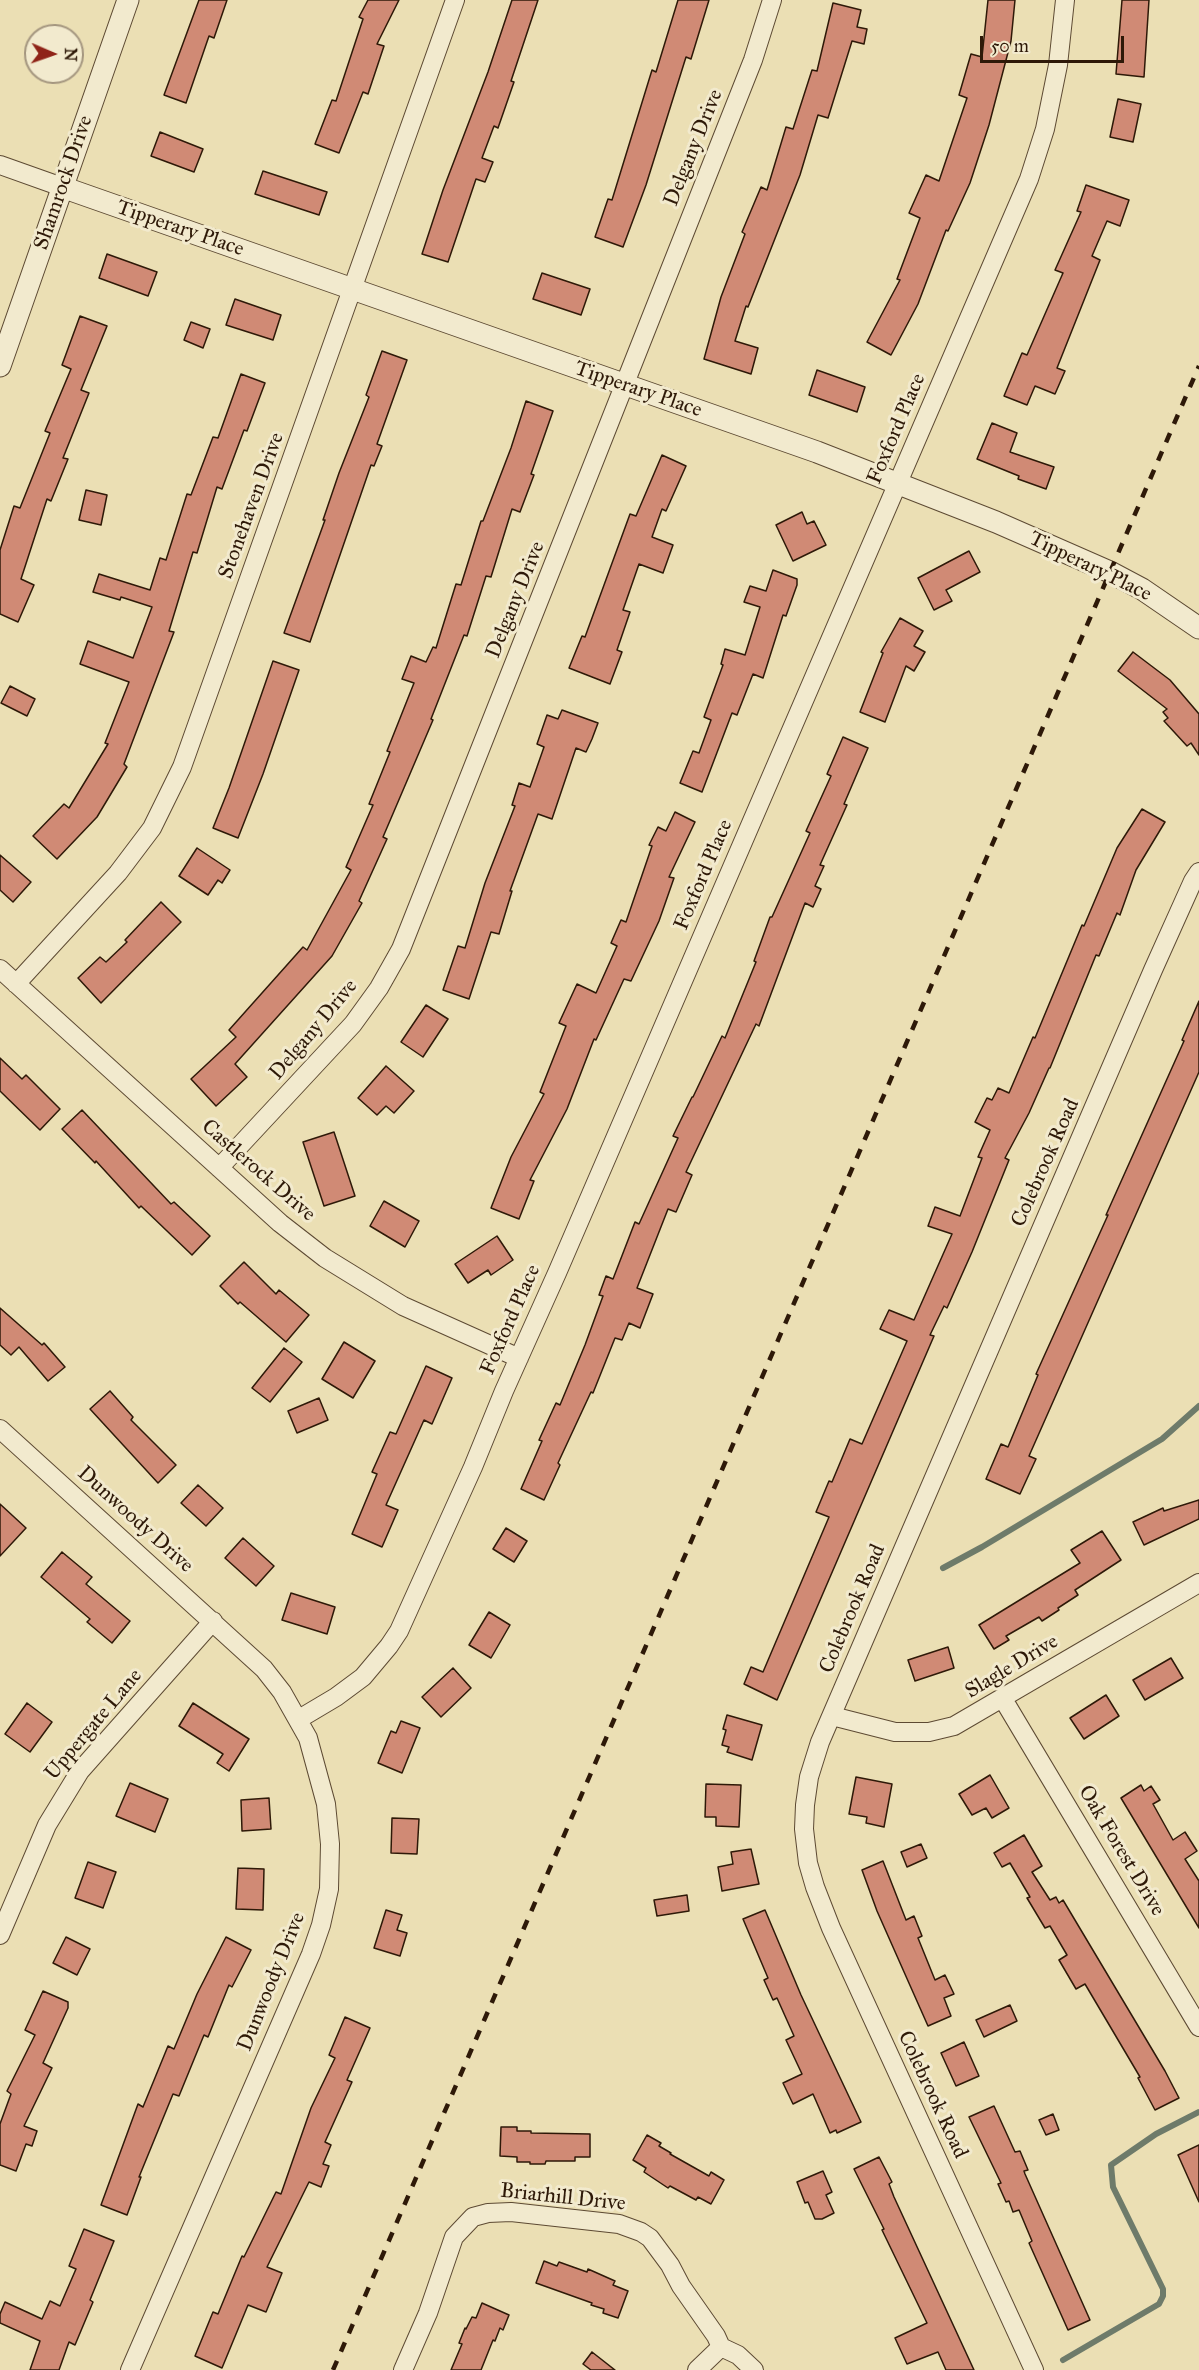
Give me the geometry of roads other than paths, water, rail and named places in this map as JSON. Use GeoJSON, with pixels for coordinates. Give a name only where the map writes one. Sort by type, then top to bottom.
{"type":"FeatureCollection","features":[{"type":"Feature","properties":{"kind":"street","name":"Shamrock Drive"},"geometry":{"type":"LineString","coordinates":[[0,366],[128,0]]}},
{"type":"Feature","properties":{"kind":"street","name":"Stonehaven Drive"},"geometry":{"type":"LineString","coordinates":[[16,984],[118,873],[164,808],[210,692],[455,0]]}},
{"type":"Feature","properties":{"kind":"street","name":"Delgany Drive"},"geometry":{"type":"LineString","coordinates":[[219,1168],[353,1024],[393,966],[428,884],[753,60],[772,0]]}},
{"type":"Feature","properties":{"kind":"street","name":"Foxford Place"},"geometry":{"type":"LineString","coordinates":[[299,1719],[336,1697],[363,1677],[399,1631],[473,1467],[1029,179],[1045,129],[1058,65],[1065,0]]}},
{"type":"Feature","properties":{"kind":"street"},"geometry":{"type":"LineString","coordinates":[[0,165],[62,187]]}},
{"type":"Feature","properties":{"kind":"street","name":"Tipperary Place"},"geometry":{"type":"LineString","coordinates":[[62,187],[817,452],[996,522],[1110,572],[1142,589],[1199,628]]}},
{"type":"Feature","properties":{"kind":"street","name":"Colebrook Road"},"geometry":{"type":"LineString","coordinates":[[1034,2370],[814,1887],[808,1863],[804,1829],[805,1805],[809,1777],[820,1742],[1154,970],[1199,872]]}},
{"type":"Feature","properties":{"kind":"street","name":"Castlerock Drive"},"geometry":{"type":"LineString","coordinates":[[0,969],[280,1223],[351,1275],[403,1306],[519,1358]]}},
{"type":"Feature","properties":{"kind":"street","name":"Dunwoody Drive"},"geometry":{"type":"LineString","coordinates":[[0,1430],[264,1669],[282,1692],[308,1738],[326,1804],[330,1844],[327,1904],[311,1954],[130,2370]]}},
{"type":"Feature","properties":{"kind":"street","name":"Slagle Drive"},"geometry":{"type":"LineString","coordinates":[[832,1716],[895,1732],[929,1732],[954,1726],[1199,1583]]}},
{"type":"Feature","properties":{"kind":"street","name":"Uppergate Lane"},"geometry":{"type":"LineString","coordinates":[[0,1935],[47,1825],[80,1771],[213,1622]]}},
{"type":"Feature","properties":{"kind":"street","name":"Oak Forest Drive"},"geometry":{"type":"LineString","coordinates":[[1003,1699],[1199,2027]]}},
{"type":"Feature","properties":{"kind":"street","name":"Briarhill Drive"},"geometry":{"type":"LineString","coordinates":[[403,2370],[428,2313],[454,2237],[474,2217],[488,2212],[511,2212],[619,2224],[641,2232],[650,2238],[670,2265],[721,2347],[738,2355],[754,2370]]}},
{"type":"Feature","properties":{"kind":"street"},"geometry":{"type":"LineString","coordinates":[[697,2370],[721,2347]]}},
{"type":"Feature","properties":{"kind":"waterway"},"geometry":{"type":"LineString","coordinates":[[943,1568],[1162,1439],[1199,1406]]}},
{"type":"Feature","properties":{"kind":"waterway"},"geometry":{"type":"LineString","coordinates":[[1063,2360],[1159,2304],[1163,2296],[1163,2289],[1113,2187],[1111,2165],[1156,2134],[1199,2112]]}},
{"type":"Feature","properties":{"kind":"railway"},"geometry":{"type":"LineString","coordinates":[[333,2370],[1199,366]]}}]}
